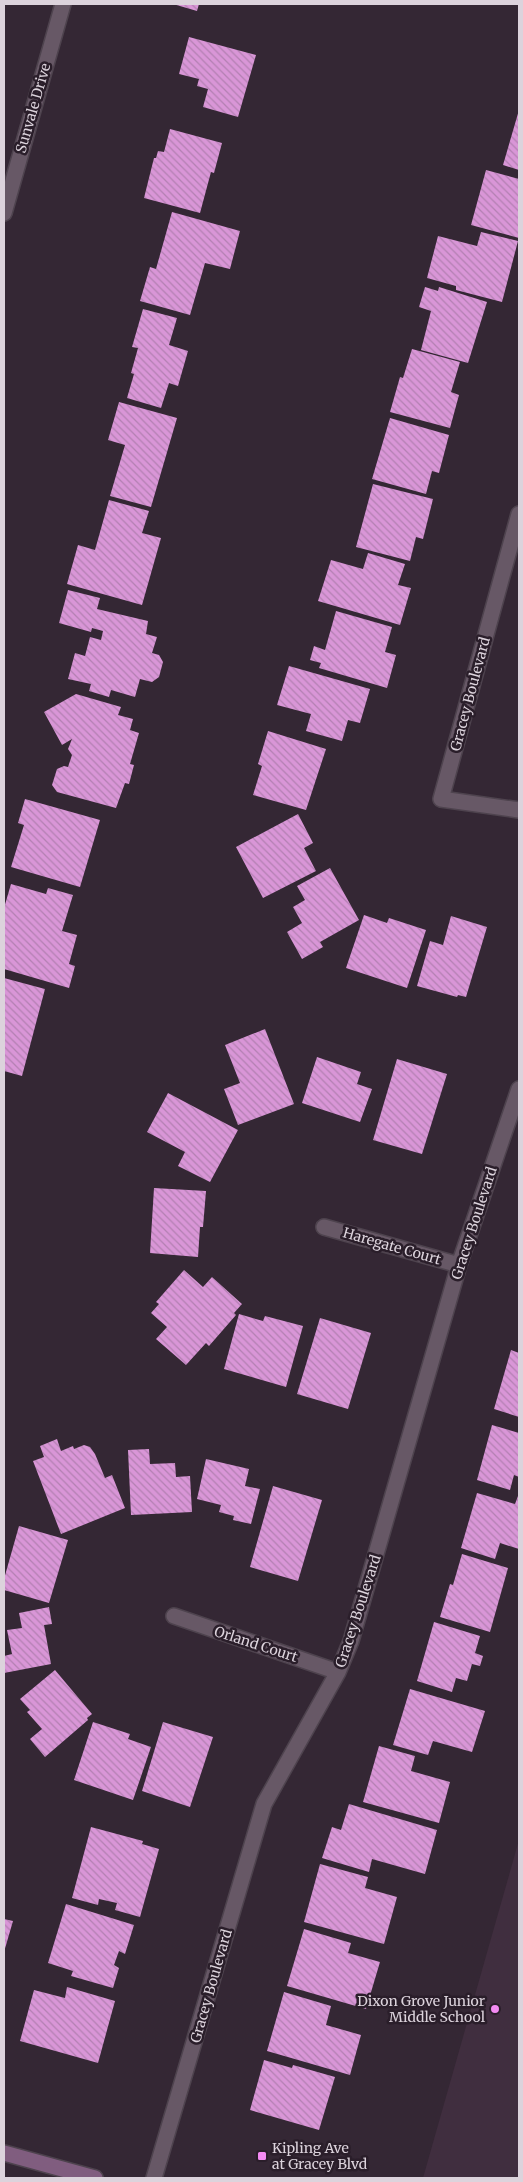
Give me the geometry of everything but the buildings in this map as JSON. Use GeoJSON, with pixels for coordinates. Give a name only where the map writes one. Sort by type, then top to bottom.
{"type":"FeatureCollection","features":[{"type":"Feature","properties":{"kind":"main road"},"geometry":{"type":"LineString","coordinates":[[4,2153],[94,2178]]}},
{"type":"Feature","properties":{"kind":"street","name":"Sunvale Drive"},"geometry":{"type":"LineString","coordinates":[[4,213],[63,4]]}},
{"type":"Feature","properties":{"kind":"street","name":"Gracey Boulevard"},"geometry":{"type":"LineString","coordinates":[[519,514],[441,799],[519,810]]}},
{"type":"Feature","properties":{"kind":"street","name":"Gracey Boulevard"},"geometry":{"type":"LineString","coordinates":[[154,2178],[264,1804],[338,1672],[351,1642],[459,1265],[519,1089]]}},
{"type":"Feature","properties":{"kind":"street","name":"Haregate Court"},"geometry":{"type":"LineString","coordinates":[[324,1227],[459,1265]]}},
{"type":"Feature","properties":{"kind":"street","name":"Orland Court"},"geometry":{"type":"LineString","coordinates":[[174,1616],[338,1672]]}},
{"type":"Feature","properties":{"kind":"shaded area","name":"Dixon Grove Junior Middle School"},"geometry":{"type":"Polygon","coordinates":[[[519,1840],[519,2178],[423,2178],[519,1840]]]}},
{"type":"Feature","properties":{"kind":"place","name":"Dixon Grove Junior Middle School"},"geometry":{"type":"Point","coordinates":[495,2009]}},
{"type":"Feature","properties":{"kind":"place","name":"Kipling Ave at Gracey Blvd"},"geometry":{"type":"Point","coordinates":[262,2156]}}]}
